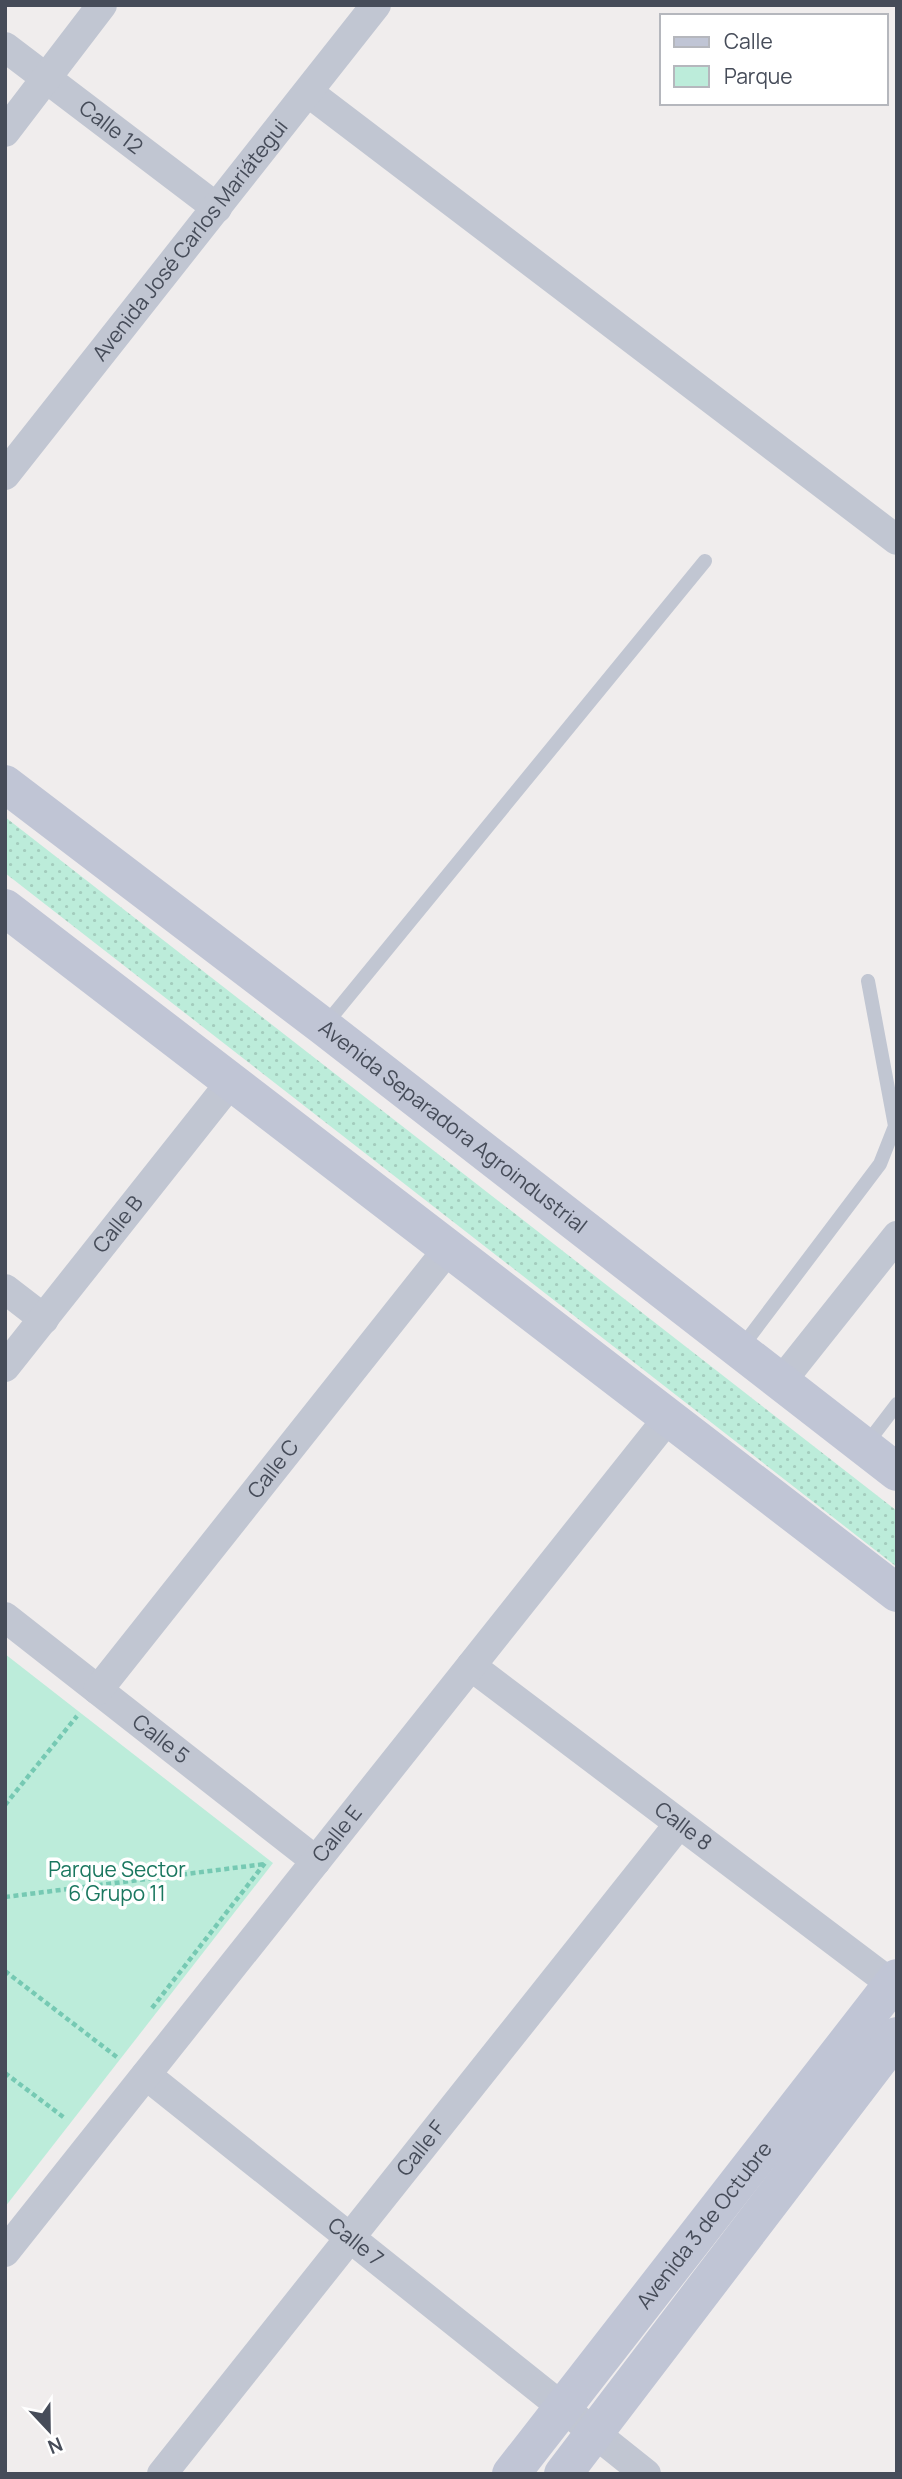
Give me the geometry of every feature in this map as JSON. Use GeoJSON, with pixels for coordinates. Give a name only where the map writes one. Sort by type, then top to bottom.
{"type":"FeatureCollection","features":[{"type":"Feature","properties":{"kind":"street"},"geometry":{"type":"LineString","coordinates":[[5,132],[102,5]]}},
{"type":"Feature","properties":{"kind":"street","name":"Avenida José Carlos Mariátegui"},"geometry":{"type":"LineString","coordinates":[[5,475],[376,5]]}},
{"type":"Feature","properties":{"kind":"street","name":"Calle 12"},"geometry":{"type":"LineString","coordinates":[[5,47],[217,208]]}},
{"type":"Feature","properties":{"kind":"street"},"geometry":{"type":"LineString","coordinates":[[308,92],[897,540]]}},
{"type":"Feature","properties":{"kind":"street","name":"Avenida Separadora Agroindustrial"},"geometry":{"type":"LineString","coordinates":[[5,784],[324,1027],[897,1472]]}},
{"type":"Feature","properties":{"kind":"street"},"geometry":{"type":"LineString","coordinates":[[5,908],[897,1593]]}},
{"type":"Feature","properties":{"kind":"street","name":"Calle B"},"geometry":{"type":"LineString","coordinates":[[5,1367],[231,1082]]}},
{"type":"Feature","properties":{"kind":"street"},"geometry":{"type":"LineString","coordinates":[[780,1382],[897,1236]]}},
{"type":"Feature","properties":{"kind":"street","name":"Calle C"},"geometry":{"type":"LineString","coordinates":[[98,1690],[448,1249]]}},
{"type":"Feature","properties":{"kind":"street"},"geometry":{"type":"LineString","coordinates":[[5,1289],[44,1318]]}},
{"type":"Feature","properties":{"kind":"street","name":"Calle E"},"geometry":{"type":"LineString","coordinates":[[5,2252],[668,1418]]}},
{"type":"Feature","properties":{"kind":"street","name":"Calle 5"},"geometry":{"type":"LineString","coordinates":[[5,1617],[316,1861]]}},
{"type":"Feature","properties":{"kind":"street","name":"Calle 8"},"geometry":{"type":"LineString","coordinates":[[471,1666],[895,1984]]}},
{"type":"Feature","properties":{"kind":"street","name":"Calle F"},"geometry":{"type":"LineString","coordinates":[[162,2474],[679,1824]]}},
{"type":"Feature","properties":{"kind":"street","name":"Avenida 3 de Octubre"},"geometry":{"type":"LineString","coordinates":[[511,2474],[895,1984]]}},
{"type":"Feature","properties":{"kind":"street","name":"Avenida 3 de Octubre"},"geometry":{"type":"LineString","coordinates":[[563,2474],[897,2036]]}},
{"type":"Feature","properties":{"kind":"street","name":"Calle 7"},"geometry":{"type":"LineString","coordinates":[[145,2076],[646,2474]]}},
{"type":"Feature","properties":{"kind":"lane"},"geometry":{"type":"LineString","coordinates":[[324,1027],[705,561]]}},
{"type":"Feature","properties":{"kind":"lane"},"geometry":{"type":"LineString","coordinates":[[739,1351],[880,1164],[895,1126],[868,981]]}},
{"type":"Feature","properties":{"kind":"lane"},"geometry":{"type":"LineString","coordinates":[[864,1447],[897,1404]]}},
{"type":"Feature","properties":{"kind":"path"},"geometry":{"type":"LineString","coordinates":[[5,1805],[98,1690]]}},
{"type":"Feature","properties":{"kind":"path"},"geometry":{"type":"LineString","coordinates":[[5,1897],[265,1864],[316,1861]]}},
{"type":"Feature","properties":{"kind":"path"},"geometry":{"type":"LineString","coordinates":[[5,1971],[145,2076]]}},
{"type":"Feature","properties":{"kind":"path"},"geometry":{"type":"LineString","coordinates":[[5,2073],[66,2119]]}},
{"type":"Feature","properties":{"kind":"green space"},"geometry":{"type":"Polygon","coordinates":[[[5,817],[897,1511],[897,1567],[5,873],[5,817]]]}},
{"type":"Feature","properties":{"kind":"green space","name":"Parque Sector 6 Grupo 11"},"geometry":{"type":"Polygon","coordinates":[[[5,1654],[273,1863],[5,2207],[5,1654]]]}}]}
